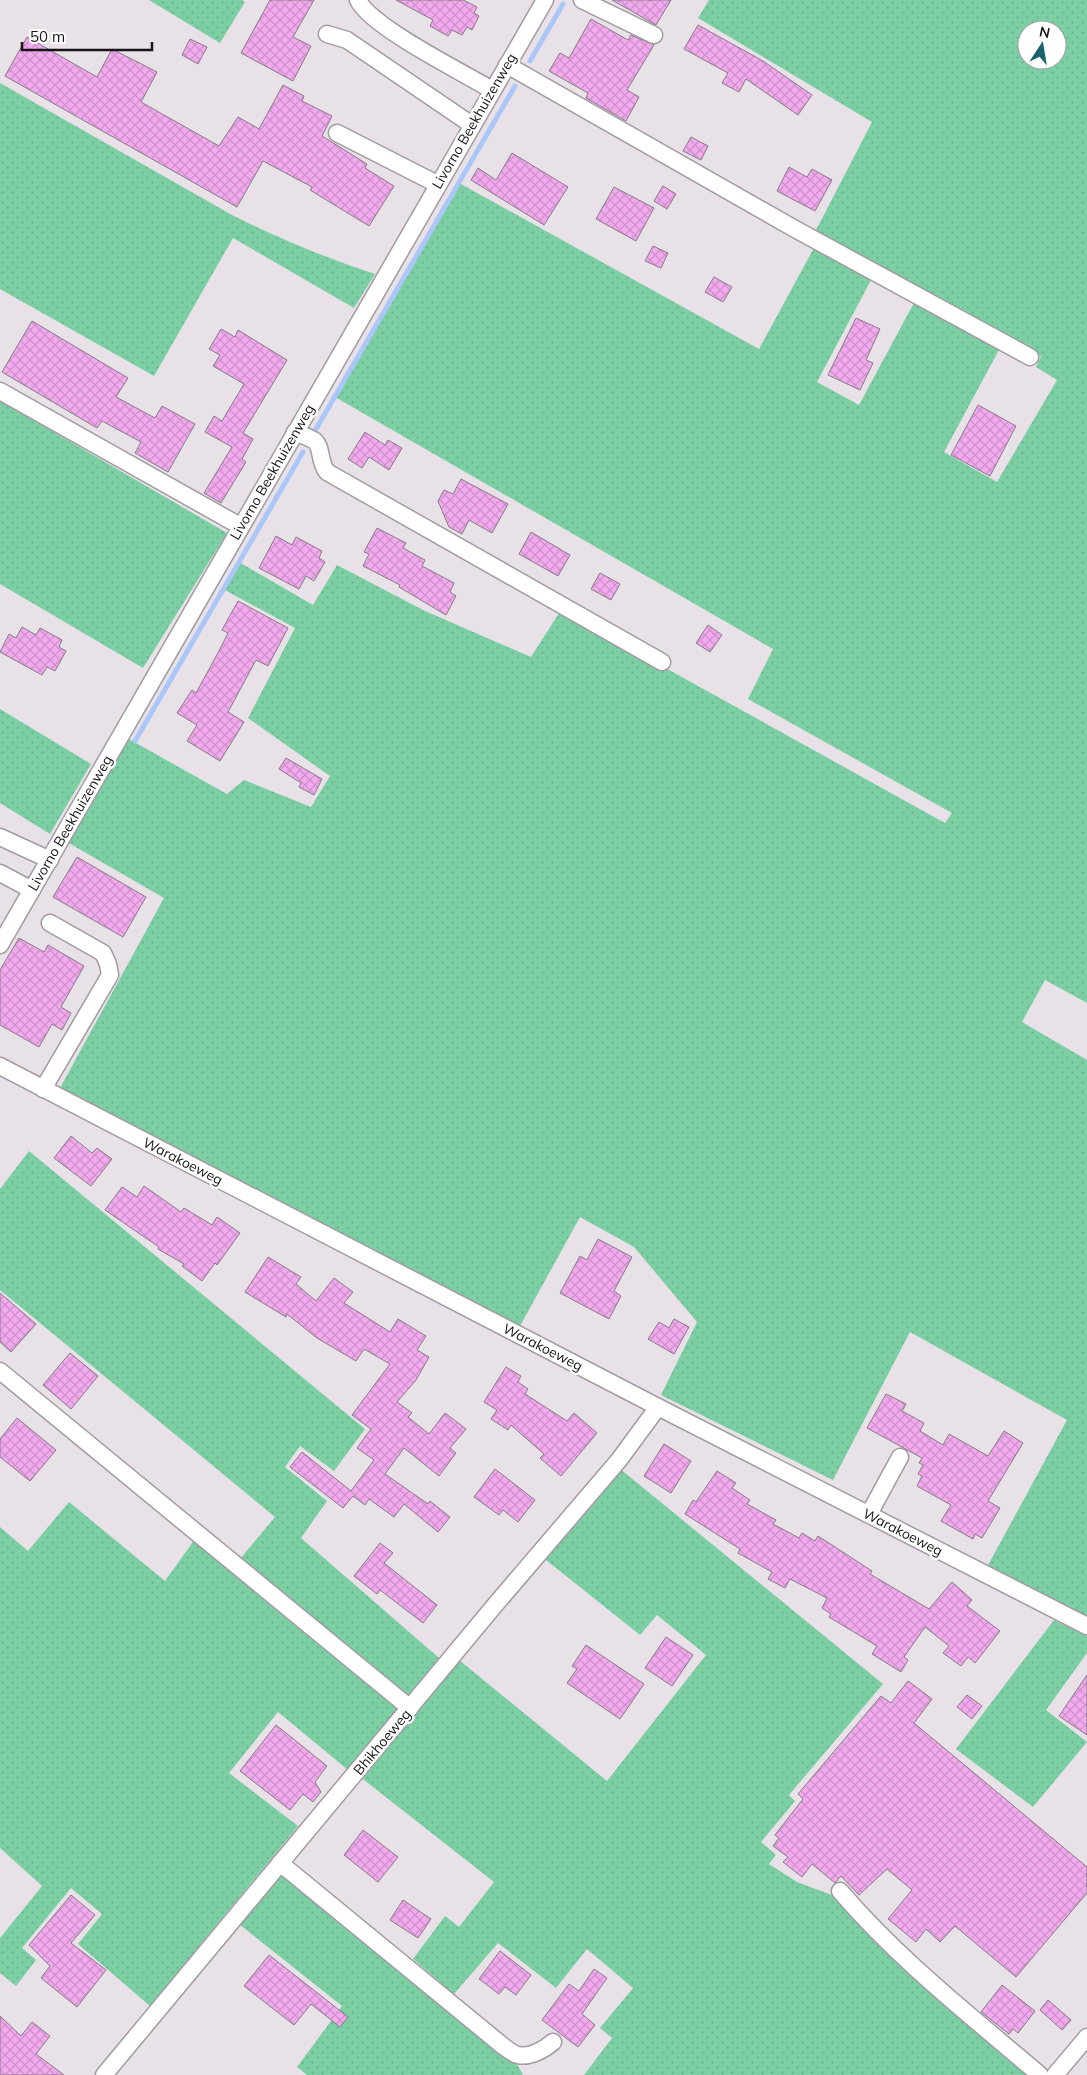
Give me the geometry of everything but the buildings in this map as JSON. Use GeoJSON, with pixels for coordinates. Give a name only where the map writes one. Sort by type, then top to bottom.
{"type":"FeatureCollection","features":[{"type":"Feature","properties":{"kind":"street"},"geometry":{"type":"LineString","coordinates":[[358,0],[363,9],[379,24],[492,90]]}},
{"type":"Feature","properties":{"kind":"street","name":"Livorno Beekhuizenweg"},"geometry":{"type":"LineString","coordinates":[[0,945],[437,184],[545,0]]}},
{"type":"Feature","properties":{"kind":"street"},"geometry":{"type":"LineString","coordinates":[[582,0],[654,35]]}},
{"type":"Feature","properties":{"kind":"street"},"geometry":{"type":"LineString","coordinates":[[327,34],[346,40],[472,125]]}},
{"type":"Feature","properties":{"kind":"street"},"geometry":{"type":"LineString","coordinates":[[507,65],[795,229],[1030,356]]}},
{"type":"Feature","properties":{"kind":"street"},"geometry":{"type":"LineString","coordinates":[[337,133],[437,184]]}},
{"type":"Feature","properties":{"kind":"street"},"geometry":{"type":"LineString","coordinates":[[0,391],[240,526]]}},
{"type":"Feature","properties":{"kind":"street"},"geometry":{"type":"LineString","coordinates":[[295,432],[315,442],[318,446],[320,464],[327,472],[662,662]]}},
{"type":"Feature","properties":{"kind":"street"},"geometry":{"type":"LineString","coordinates":[[0,837],[50,860]]}},
{"type":"Feature","properties":{"kind":"street"},"geometry":{"type":"LineString","coordinates":[[0,873],[32,890]]}},
{"type":"Feature","properties":{"kind":"street"},"geometry":{"type":"LineString","coordinates":[[43,1089],[110,975],[103,952],[50,924]]}},
{"type":"Feature","properties":{"kind":"street","name":"Warakoeweg"},"geometry":{"type":"LineString","coordinates":[[0,1066],[658,1407],[1087,1626]]}},
{"type":"Feature","properties":{"kind":"street"},"geometry":{"type":"LineString","coordinates":[[0,1371],[410,1708]]}},
{"type":"Feature","properties":{"kind":"street","name":"Bhikhoeweg"},"geometry":{"type":"LineString","coordinates":[[104,2075],[619,1460],[658,1407]]}},
{"type":"Feature","properties":{"kind":"street"},"geometry":{"type":"LineString","coordinates":[[869,1514],[900,1457]]}},
{"type":"Feature","properties":{"kind":"street"},"geometry":{"type":"LineString","coordinates":[[280,1864],[503,2046],[518,2055],[531,2054],[546,2048],[553,2042]]}},
{"type":"Feature","properties":{"kind":"street"},"geometry":{"type":"LineString","coordinates":[[840,1892],[867,1922],[923,1974],[1040,2075]]}},
{"type":"Feature","properties":{"kind":"street"},"geometry":{"type":"LineString","coordinates":[[1055,2075],[1087,2037]]}},
{"type":"Feature","properties":{"kind":"green space"},"geometry":{"type":"Polygon","coordinates":[[[149,0],[242,0],[245,2],[220,43],[149,0]]]}},
{"type":"Feature","properties":{"kind":"green space"},"geometry":{"type":"Polygon","coordinates":[[[709,0],[1087,0],[1087,1003],[1045,980],[1022,1022],[1087,1060],[1087,1619],[987,1567],[1067,1420],[910,1332],[833,1480],[661,1395],[697,1322],[634,1247],[580,1217],[520,1326],[60,1088],[164,898],[67,842],[127,738],[227,794],[244,780],[311,807],[330,776],[248,718],[295,628],[223,589],[239,562],[313,605],[337,565],[425,611],[531,657],[561,610],[945,823],[952,813],[748,699],[773,649],[335,397],[459,183],[759,349],[815,246],[871,280],[817,382],[859,405],[915,301],[1000,348],[944,452],[997,482],[1057,380],[1036,367],[1041,356],[815,232],[872,122],[698,18],[709,0]]]}},
{"type":"Feature","properties":{"kind":"green space"},"geometry":{"type":"Polygon","coordinates":[[[0,83],[232,215],[302,247],[375,274],[354,308],[233,238],[154,376],[0,289],[0,83]]]}},
{"type":"Feature","properties":{"kind":"green space"},"geometry":{"type":"Polygon","coordinates":[[[0,401],[227,533],[143,668],[0,584],[0,401]]]}},
{"type":"Feature","properties":{"kind":"green space"},"geometry":{"type":"Polygon","coordinates":[[[0,709],[91,764],[50,834],[0,803],[0,709]]]}},
{"type":"Feature","properties":{"kind":"green space"},"geometry":{"type":"Polygon","coordinates":[[[29,1151],[365,1429],[334,1471],[300,1446],[285,1467],[327,1501],[301,1538],[439,1658],[406,1699],[240,1559],[275,1517],[0,1290],[0,1189],[29,1151]]]}},
{"type":"Feature","properties":{"kind":"green space"},"geometry":{"type":"Polygon","coordinates":[[[619,1468],[883,1684],[789,1795],[795,1801],[761,1842],[776,1855],[769,1864],[797,1882],[832,1895],[878,1944],[1029,2075],[584,2075],[612,2038],[600,2028],[633,1988],[587,1949],[556,1988],[498,1943],[454,1994],[413,1959],[445,1916],[459,1927],[494,1882],[359,1776],[459,1660],[607,1781],[706,1655],[657,1615],[640,1635],[546,1560],[619,1468]]]}},
{"type":"Feature","properties":{"kind":"green space"},"geometry":{"type":"Polygon","coordinates":[[[69,1502],[165,1581],[195,1539],[401,1707],[348,1770],[278,1712],[229,1773],[298,1826],[150,2006],[78,1944],[102,1914],[71,1888],[22,1948],[36,1960],[16,1986],[0,1973],[0,1938],[42,1886],[0,1848],[0,1527],[28,1551],[69,1502]]]}},
{"type":"Feature","properties":{"kind":"green space"},"geometry":{"type":"Polygon","coordinates":[[[1054,1620],[1087,1636],[1087,1653],[1046,1710],[1087,1742],[1033,1807],[956,1749],[1054,1620]]]}},
{"type":"Feature","properties":{"kind":"green space"},"geometry":{"type":"Polygon","coordinates":[[[280,1872],[441,2006],[517,2064],[523,2075],[307,2075],[297,2067],[342,2006],[239,1924],[280,1872]]]}},
{"type":"Feature","properties":{"kind":"waterway"},"geometry":{"type":"LineString","coordinates":[[530,61],[563,4]]}},
{"type":"Feature","properties":{"kind":"waterway"},"geometry":{"type":"LineString","coordinates":[[316,429],[515,86]]}},
{"type":"Feature","properties":{"kind":"waterway"},"geometry":{"type":"LineString","coordinates":[[135,741],[303,452]]}}]}
